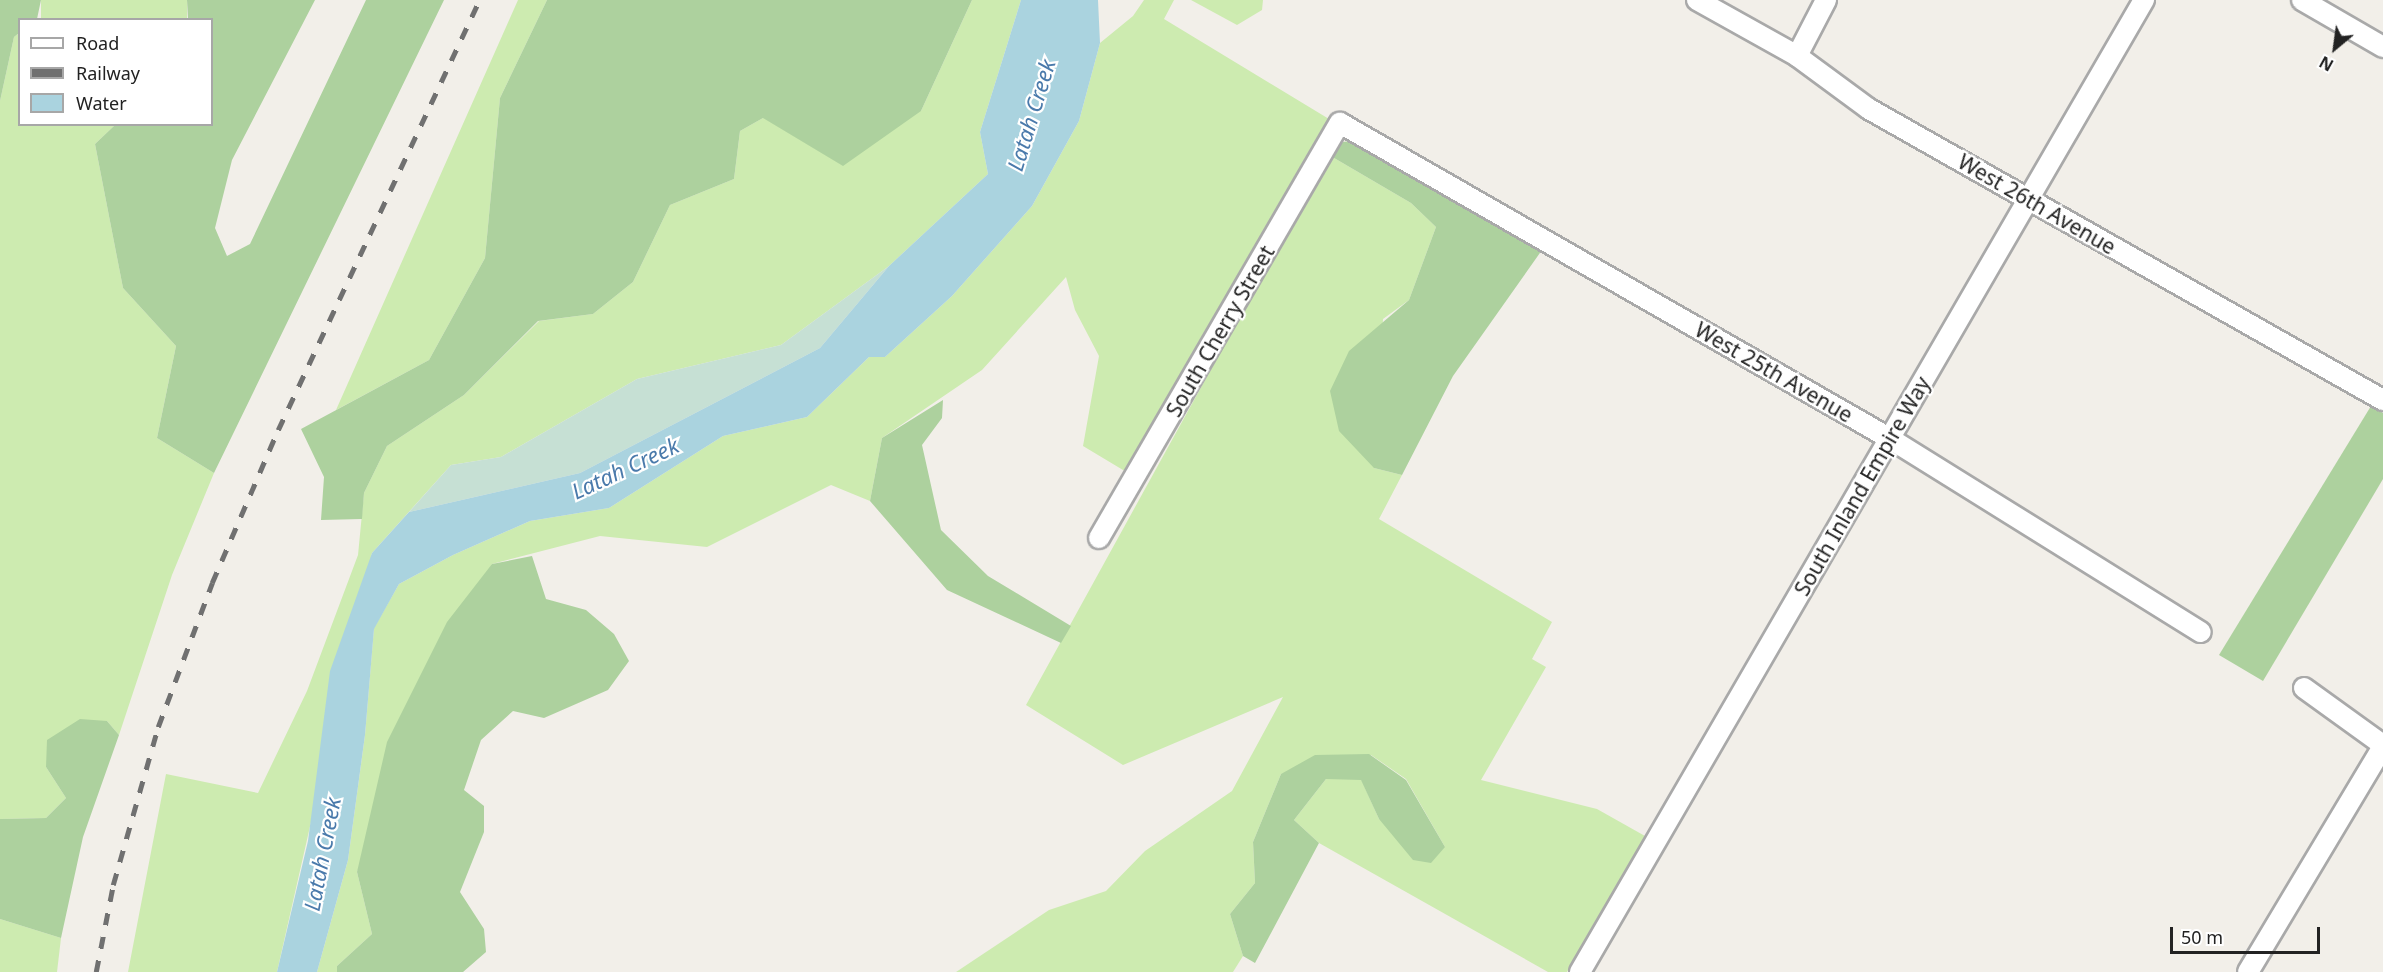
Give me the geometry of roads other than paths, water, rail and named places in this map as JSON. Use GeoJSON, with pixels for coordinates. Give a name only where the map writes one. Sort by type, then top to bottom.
{"type":"FeatureCollection","features":[{"type":"Feature","properties":{"kind":"street","name":"West 26th Avenue"},"geometry":{"type":"LineString","coordinates":[[1697,0],[1797,56],[1869,109],[2383,400]]}},
{"type":"Feature","properties":{"kind":"street"},"geometry":{"type":"LineString","coordinates":[[1797,56],[1826,0]]}},
{"type":"Feature","properties":{"kind":"street","name":"South Inland Empire Way"},"geometry":{"type":"LineString","coordinates":[[1580,972],[2144,0]]}},
{"type":"Feature","properties":{"kind":"street"},"geometry":{"type":"LineString","coordinates":[[2301,0],[2383,48]]}},
{"type":"Feature","properties":{"kind":"street","name":"West 25th Avenue"},"geometry":{"type":"LineString","coordinates":[[1340,123],[1889,438],[2201,632]]}},
{"type":"Feature","properties":{"kind":"street","name":"South Cherry Street"},"geometry":{"type":"LineString","coordinates":[[1099,538],[1340,123]]}},
{"type":"Feature","properties":{"kind":"street"},"geometry":{"type":"LineString","coordinates":[[2248,972],[2383,745],[2304,688]]}},
{"type":"Feature","properties":{"kind":"water","name":"Latah Creek"},"geometry":{"type":"Polygon","coordinates":[[[1021,0],[1098,0],[1100,43],[1079,121],[1032,206],[952,296],[885,357],[869,357],[807,417],[723,436],[609,508],[530,521],[453,555],[399,584],[374,629],[365,735],[348,860],[317,972],[277,972],[308,841],[330,671],[372,553],[409,512],[580,473],[820,348],[889,266],[988,174],[980,132],[1021,0]]]}},
{"type":"Feature","properties":{"kind":"railway"},"geometry":{"type":"LineString","coordinates":[[96,972],[113,885],[158,727],[212,583],[278,430],[479,0]]}}]}
